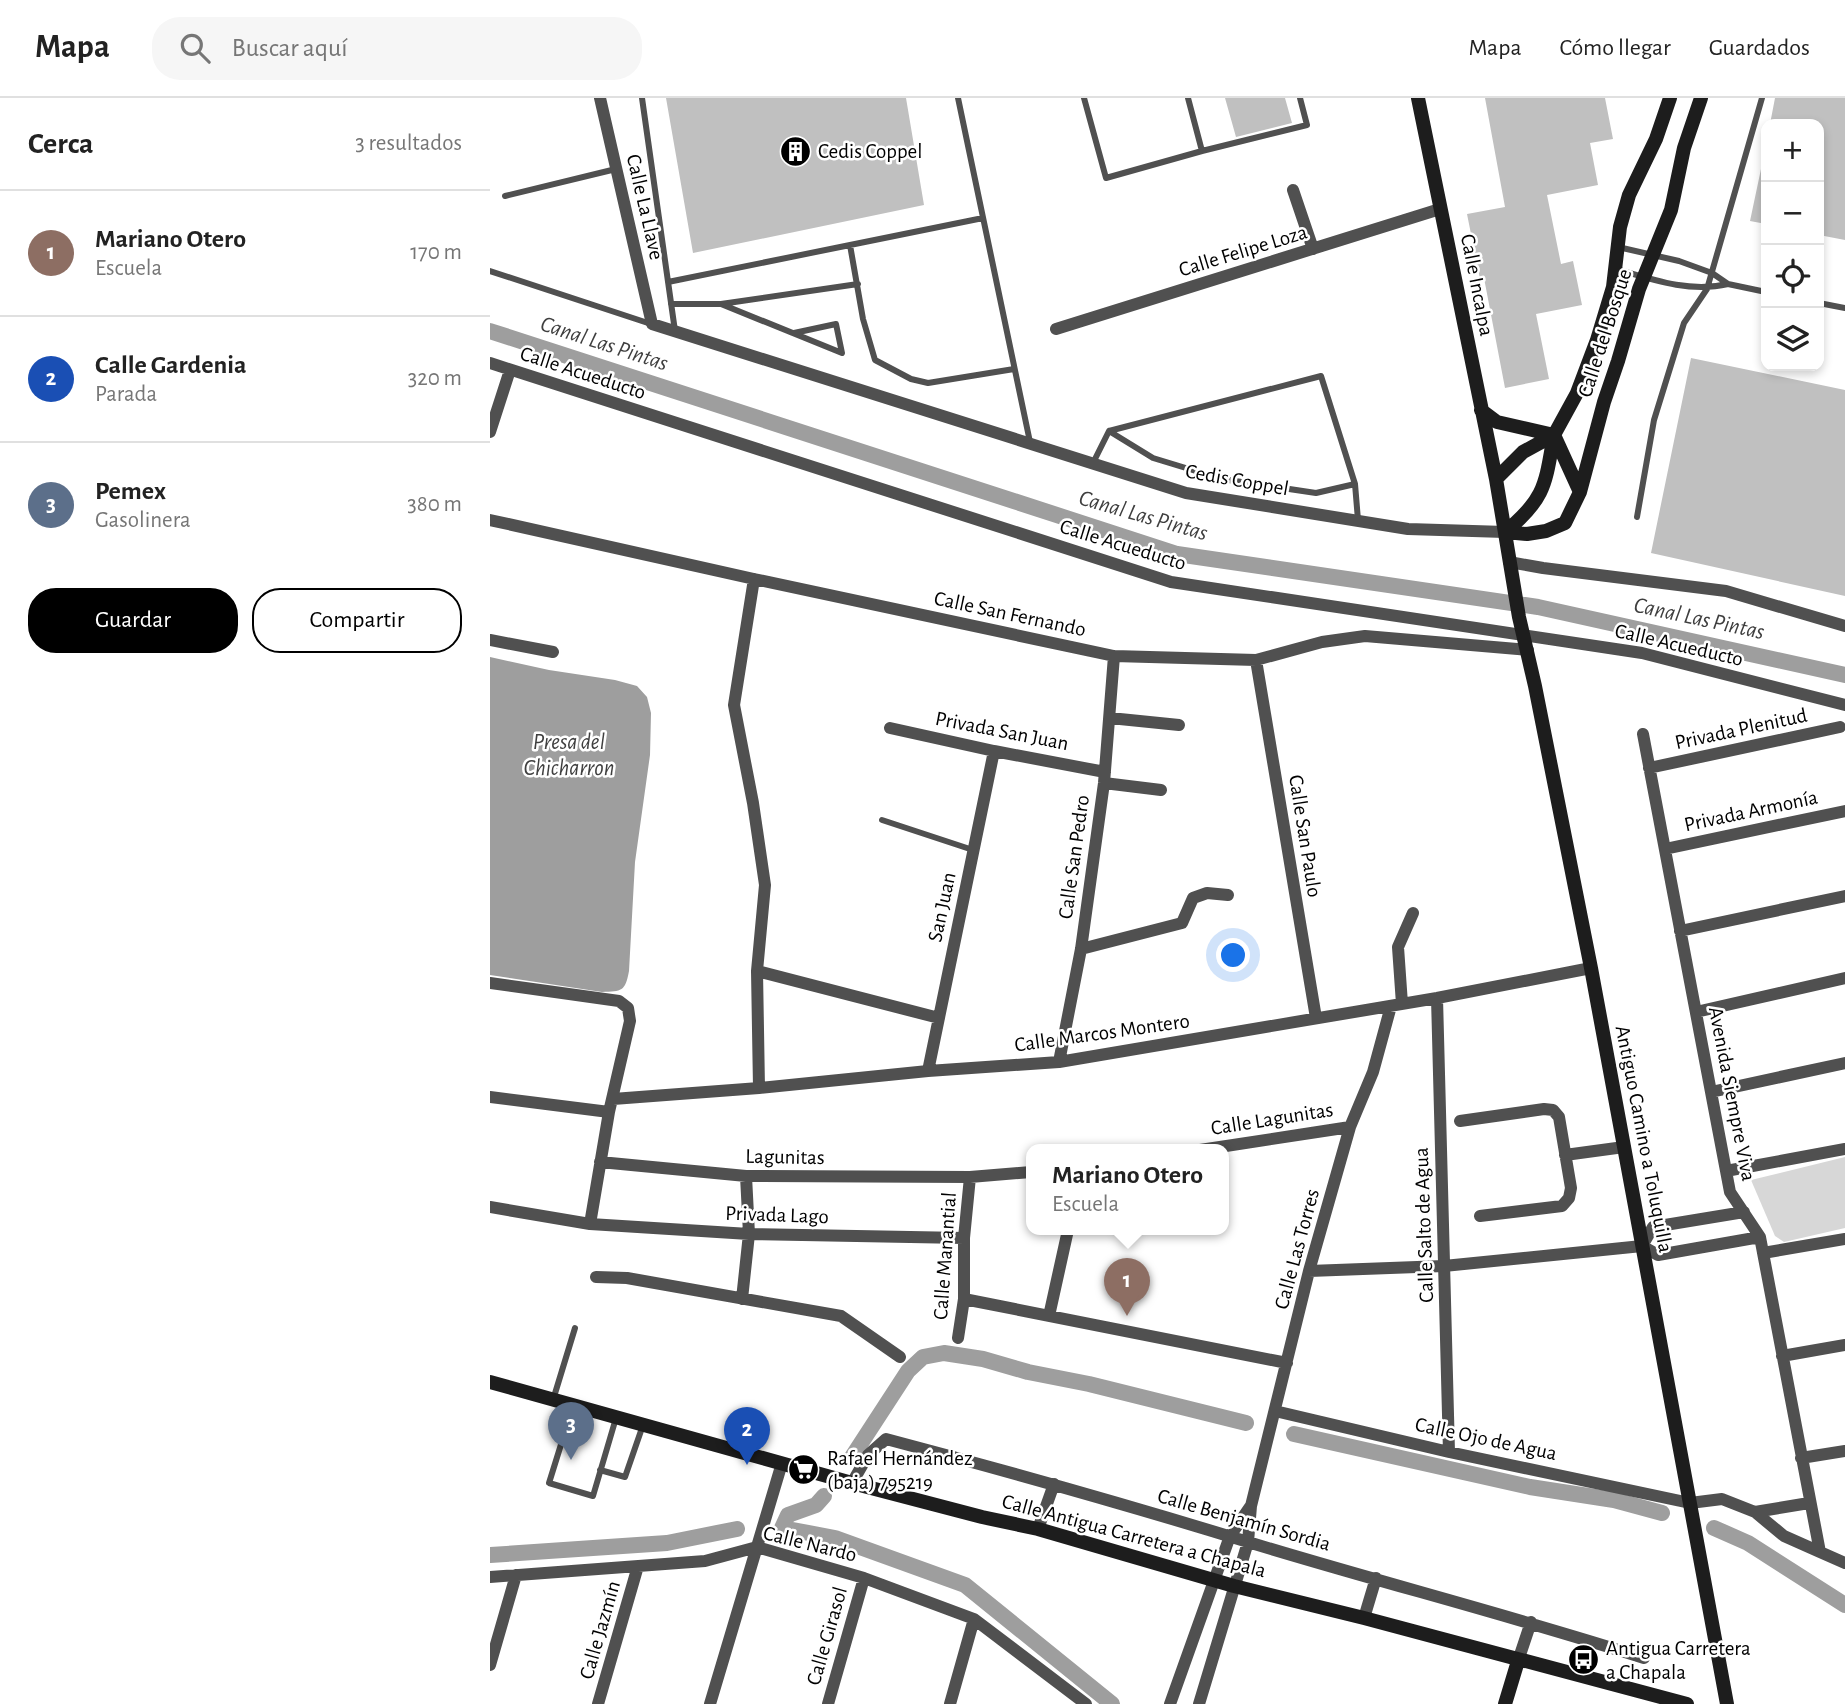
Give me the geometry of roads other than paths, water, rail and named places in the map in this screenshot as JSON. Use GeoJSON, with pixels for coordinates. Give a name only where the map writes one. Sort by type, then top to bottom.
{"type":"FeatureCollection","features":[{"type":"Feature","properties":{"kind":"street","name":"Calle La Llave"},"geometry":{"type":"LineString","coordinates":[[600,98],[652,324]]}},
{"type":"Feature","properties":{"kind":"street","name":"Calle Incalpa"},"geometry":{"type":"LineString","coordinates":[[1418,98],[1506,532]]}},
{"type":"Feature","properties":{"kind":"street","name":"Calle del Bosque"},"geometry":{"type":"LineString","coordinates":[[1554,435],[1577,393],[1597,340],[1616,269],[1620,227],[1629,195],[1656,139],[1670,98]]}},
{"type":"Feature","properties":{"kind":"street","name":"Calle del Bosque"},"geometry":{"type":"LineString","coordinates":[[1506,532],[1527,534],[1546,531],[1565,523],[1580,492],[1604,402],[1644,278],[1671,210],[1684,148],[1701,98]]}},
{"type":"Feature","properties":{"kind":"street"},"geometry":{"type":"LineString","coordinates":[[1293,190],[1313,249]]}},
{"type":"Feature","properties":{"kind":"street","name":"Calle Felipe Loza"},"geometry":{"type":"LineString","coordinates":[[1056,329],[1440,209]]}},
{"type":"Feature","properties":{"kind":"street","name":"Cedis Coppel"},"geometry":{"type":"LineString","coordinates":[[652,324],[1186,493],[1408,529],[1506,532]]}},
{"type":"Feature","properties":{"kind":"street","name":"Calle Acueducto"},"geometry":{"type":"LineString","coordinates":[[490,363],[1171,582],[1526,643],[1642,653],[1845,705]]}},
{"type":"Feature","properties":{"kind":"street"},"geometry":{"type":"LineString","coordinates":[[490,432],[510,370]]}},
{"type":"Feature","properties":{"kind":"street"},"geometry":{"type":"LineString","coordinates":[[1481,410],[1497,422],[1554,435]]}},
{"type":"Feature","properties":{"kind":"street"},"geometry":{"type":"LineString","coordinates":[[1496,479],[1523,452],[1554,435]]}},
{"type":"Feature","properties":{"kind":"street"},"geometry":{"type":"LineString","coordinates":[[1554,435],[1580,492]]}},
{"type":"Feature","properties":{"kind":"street"},"geometry":{"type":"LineString","coordinates":[[1554,435],[1544,487],[1528,513],[1506,532],[1509,562],[1726,591],[1845,626]]}},
{"type":"Feature","properties":{"kind":"street","name":"Calle San Fernando"},"geometry":{"type":"LineString","coordinates":[[490,520],[1114,656],[1256,660],[1322,642],[1365,636],[1526,643]]}},
{"type":"Feature","properties":{"kind":"street","name":"Antiguo Camino a Toluquilla"},"geometry":{"type":"LineString","coordinates":[[1509,562],[1591,968],[1727,1704]]}},
{"type":"Feature","properties":{"kind":"street"},"geometry":{"type":"LineString","coordinates":[[754,579],[734,705],[765,885],[757,971],[760,1088]]}},
{"type":"Feature","properties":{"kind":"street"},"geometry":{"type":"LineString","coordinates":[[490,640],[553,652]]}},
{"type":"Feature","properties":{"kind":"street","name":"Calle San Pedro"},"geometry":{"type":"LineString","coordinates":[[1059,1062],[1081,949],[1105,777],[1114,656]]}},
{"type":"Feature","properties":{"kind":"street","name":"Calle San Paulo"},"geometry":{"type":"LineString","coordinates":[[1256,660],[1316,1018]]}},
{"type":"Feature","properties":{"kind":"street"},"geometry":{"type":"LineString","coordinates":[[1110,718],[1178,725]]}},
{"type":"Feature","properties":{"kind":"street","name":"Privada Plenitud"},"geometry":{"type":"LineString","coordinates":[[1649,768],[1840,727]]}},
{"type":"Feature","properties":{"kind":"street","name":"Privada San Juan"},"geometry":{"type":"LineString","coordinates":[[890,728],[1161,790]]}},
{"type":"Feature","properties":{"kind":"street","name":"Avenida Siempre Viva"},"geometry":{"type":"LineString","coordinates":[[1643,734],[1730,1192],[1760,1237],[1820,1552]]}},
{"type":"Feature","properties":{"kind":"street","name":"San Juan"},"geometry":{"type":"LineString","coordinates":[[928,1071],[994,751]]}},
{"type":"Feature","properties":{"kind":"street","name":"Privada Armonía"},"geometry":{"type":"LineString","coordinates":[[1665,849],[1845,811]]}},
{"type":"Feature","properties":{"kind":"street"},"geometry":{"type":"LineString","coordinates":[[1081,949],[1182,923],[1193,898],[1207,892],[1228,895]]}},
{"type":"Feature","properties":{"kind":"street"},"geometry":{"type":"LineString","coordinates":[[1680,931],[1845,896]]}},
{"type":"Feature","properties":{"kind":"street","name":"Calle Las Torres"},"geometry":{"type":"LineString","coordinates":[[1199,1704],[1248,1542],[1251,1506],[1309,1271],[1350,1127],[1397,1005],[1398,947],[1413,913]]}},
{"type":"Feature","properties":{"kind":"street","name":"Calle Marcos Montero"},"geometry":{"type":"LineString","coordinates":[[490,1097],[611,1105],[928,1071],[1059,1062],[1437,998],[1591,968]]}},
{"type":"Feature","properties":{"kind":"street"},"geometry":{"type":"LineString","coordinates":[[757,971],[939,1018]]}},
{"type":"Feature","properties":{"kind":"street"},"geometry":{"type":"LineString","coordinates":[[1696,1012],[1845,978]]}},
{"type":"Feature","properties":{"kind":"street"},"geometry":{"type":"LineString","coordinates":[[490,983],[619,1001],[628,1008],[630,1021],[611,1105],[590,1224]]}},
{"type":"Feature","properties":{"kind":"street","name":"Calle Salto de Agua"},"geometry":{"type":"LineString","coordinates":[[1437,998],[1450,1452]]}},
{"type":"Feature","properties":{"kind":"street"},"geometry":{"type":"LineString","coordinates":[[1711,1092],[1845,1063]]}},
{"type":"Feature","properties":{"kind":"street"},"geometry":{"type":"LineString","coordinates":[[1460,1121],[1544,1109],[1553,1110],[1559,1117],[1571,1188],[1569,1198],[1562,1206],[1480,1216]]}},
{"type":"Feature","properties":{"kind":"street","name":"Calle Lagunitas"},"geometry":{"type":"LineString","coordinates":[[1229,1146],[1350,1127]]}},
{"type":"Feature","properties":{"kind":"street"},"geometry":{"type":"LineString","coordinates":[[1565,1155],[1624,1147]]}},
{"type":"Feature","properties":{"kind":"street"},"geometry":{"type":"LineString","coordinates":[[1726,1171],[1845,1149]]}},
{"type":"Feature","properties":{"kind":"street","name":"Lagunitas"},"geometry":{"type":"LineString","coordinates":[[600,1162],[746,1176],[970,1177]]}},
{"type":"Feature","properties":{"kind":"street"},"geometry":{"type":"LineString","coordinates":[[970,1177],[1026,1172]]}},
{"type":"Feature","properties":{"kind":"street"},"geometry":{"type":"LineString","coordinates":[[742,1298],[749,1234],[746,1176]]}},
{"type":"Feature","properties":{"kind":"street","name":"Calle Manantial"},"geometry":{"type":"LineString","coordinates":[[958,1338],[964,1300],[964,1238],[970,1177]]}},
{"type":"Feature","properties":{"kind":"street","name":"Privada Lago"},"geometry":{"type":"LineString","coordinates":[[490,1208],[590,1224],[749,1234],[964,1238]]}},
{"type":"Feature","properties":{"kind":"street"},"geometry":{"type":"LineString","coordinates":[[1642,1246],[1653,1227],[1744,1212]]}},
{"type":"Feature","properties":{"kind":"street"},"geometry":{"type":"LineString","coordinates":[[1049,1316],[1067,1235]]}},
{"type":"Feature","properties":{"kind":"street"},"geometry":{"type":"LineString","coordinates":[[1309,1271],[1444,1266],[1642,1246],[1657,1255],[1760,1237]]}},
{"type":"Feature","properties":{"kind":"street"},"geometry":{"type":"LineString","coordinates":[[1763,1253],[1845,1239]]}},
{"type":"Feature","properties":{"kind":"street"},"geometry":{"type":"LineString","coordinates":[[596,1277],[627,1278],[841,1316],[900,1357]]}},
{"type":"Feature","properties":{"kind":"street"},"geometry":{"type":"LineString","coordinates":[[964,1300],[1287,1363]]}},
{"type":"Feature","properties":{"kind":"street"},"geometry":{"type":"LineString","coordinates":[[1782,1356],[1845,1345]]}},
{"type":"Feature","properties":{"kind":"street","name":"Calle Antigua Carretera a Chapala"},"geometry":{"type":"LineString","coordinates":[[490,1382],[852,1483],[1038,1530],[1234,1587],[1364,1618],[1687,1704]]}},
{"type":"Feature","properties":{"kind":"street","name":"Calle Ojo de Agua"},"geometry":{"type":"LineString","coordinates":[[1275,1411],[1689,1503],[1722,1500],[1755,1512]]}},
{"type":"Feature","properties":{"kind":"street","name":"Calle Benjamín Sordia"},"geometry":{"type":"LineString","coordinates":[[852,1483],[868,1455],[886,1439],[1054,1484],[1531,1622],[1644,1658]]}},
{"type":"Feature","properties":{"kind":"street"},"geometry":{"type":"LineString","coordinates":[[1801,1458],[1845,1451]]}},
{"type":"Feature","properties":{"kind":"street"},"geometry":{"type":"LineString","coordinates":[[710,1704],[782,1463]]}},
{"type":"Feature","properties":{"kind":"street"},"geometry":{"type":"LineString","coordinates":[[1038,1530],[1054,1484]]}},
{"type":"Feature","properties":{"kind":"street"},"geometry":{"type":"LineString","coordinates":[[1755,1512],[1809,1503]]}},
{"type":"Feature","properties":{"kind":"street","name":"Calle Las Torres"},"geometry":{"type":"LineString","coordinates":[[1172,1704],[1230,1536],[1251,1506]]}},
{"type":"Feature","properties":{"kind":"street"},"geometry":{"type":"LineString","coordinates":[[1755,1512],[1784,1536],[1841,1559]]}},
{"type":"Feature","properties":{"kind":"street","name":"Calle Nardo"},"geometry":{"type":"LineString","coordinates":[[490,1577],[705,1561],[757,1547],[864,1578],[974,1619],[1086,1704]]}},
{"type":"Feature","properties":{"kind":"street","name":"Calle Jazmín"},"geometry":{"type":"LineString","coordinates":[[598,1704],[638,1566]]}},
{"type":"Feature","properties":{"kind":"street"},"geometry":{"type":"LineString","coordinates":[[490,1665],[516,1575]]}},
{"type":"Feature","properties":{"kind":"street","name":"Calle Girasol"},"geometry":{"type":"LineString","coordinates":[[828,1704],[864,1578]]}},
{"type":"Feature","properties":{"kind":"street"},"geometry":{"type":"LineString","coordinates":[[1364,1618],[1376,1578]]}},
{"type":"Feature","properties":{"kind":"street"},"geometry":{"type":"LineString","coordinates":[[1204,1614],[1224,1621]]}},
{"type":"Feature","properties":{"kind":"street"},"geometry":{"type":"LineString","coordinates":[[950,1704],[974,1619]]}},
{"type":"Feature","properties":{"kind":"street"},"geometry":{"type":"LineString","coordinates":[[1505,1704],[1531,1622]]}},
{"type":"Feature","properties":{"kind":"lane"},"geometry":{"type":"LineString","coordinates":[[642,98],[675,331]]}},
{"type":"Feature","properties":{"kind":"lane"},"geometry":{"type":"LineString","coordinates":[[958,98],[1031,444]]}},
{"type":"Feature","properties":{"kind":"lane"},"geometry":{"type":"LineString","coordinates":[[1084,98],[1106,178],[1307,125],[1300,98]]}},
{"type":"Feature","properties":{"kind":"lane"},"geometry":{"type":"LineString","coordinates":[[1188,98],[1202,151]]}},
{"type":"Feature","properties":{"kind":"lane"},"geometry":{"type":"LineString","coordinates":[[1637,516],[1658,407],[1684,323],[1707,289],[1762,98]]}},
{"type":"Feature","properties":{"kind":"lane"},"geometry":{"type":"LineString","coordinates":[[505,196],[616,169]]}},
{"type":"Feature","properties":{"kind":"lane"},"geometry":{"type":"LineString","coordinates":[[668,282],[983,218]]}},
{"type":"Feature","properties":{"kind":"lane"},"geometry":{"type":"LineString","coordinates":[[850,245],[863,319],[875,360],[911,379],[928,383],[1014,369]]}},
{"type":"Feature","properties":{"kind":"lane"},"geometry":{"type":"LineString","coordinates":[[1618,247],[1654,254],[1712,273],[1728,284],[1761,291]]}},
{"type":"Feature","properties":{"kind":"lane"},"geometry":{"type":"LineString","coordinates":[[1616,269],[1673,285],[1707,289],[1728,284]]}},
{"type":"Feature","properties":{"kind":"lane","name":"Cedis Coppel"},"geometry":{"type":"LineString","coordinates":[[490,271],[652,324]]}},
{"type":"Feature","properties":{"kind":"lane"},"geometry":{"type":"LineString","coordinates":[[671,304],[720,304],[858,284]]}},
{"type":"Feature","properties":{"kind":"lane"},"geometry":{"type":"LineString","coordinates":[[720,304],[842,353],[836,324],[794,332]]}},
{"type":"Feature","properties":{"kind":"lane"},"geometry":{"type":"LineString","coordinates":[[1824,304],[1845,308]]}},
{"type":"Feature","properties":{"kind":"lane"},"geometry":{"type":"LineString","coordinates":[[1093,463],[1109,431],[1321,376],[1355,484],[1357,521]]}},
{"type":"Feature","properties":{"kind":"lane"},"geometry":{"type":"LineString","coordinates":[[1109,431],[1153,458],[1222,479],[1316,493],[1355,484]]}},
{"type":"Feature","properties":{"kind":"lane"},"geometry":{"type":"LineString","coordinates":[[882,820],[974,850]]}},
{"type":"Feature","properties":{"kind":"lane"},"geometry":{"type":"LineString","coordinates":[[553,1400],[575,1328]]}},
{"type":"Feature","properties":{"kind":"lane"},"geometry":{"type":"LineString","coordinates":[[573,1406],[549,1483],[593,1496],[616,1418]]}},
{"type":"Feature","properties":{"kind":"lane"},"geometry":{"type":"LineString","coordinates":[[600,1470],[625,1477],[643,1425]]}},
{"type":"Feature","properties":{"kind":"water","name":"Presa del Chicharron"},"geometry":{"type":"Polygon","coordinates":[[[490,657],[549,670],[615,680],[637,686],[647,697],[651,713],[650,755],[635,862],[629,971],[622,989],[602,992],[490,975],[490,657]]]}},
{"type":"Feature","properties":{"kind":"waterway","name":"Canal Las Pintas"},"geometry":{"type":"LineString","coordinates":[[490,331],[1177,554],[1538,607],[1845,675]]}},
{"type":"Feature","properties":{"kind":"waterway"},"geometry":{"type":"LineString","coordinates":[[852,1457],[908,1371],[923,1357],[944,1353],[983,1359],[1246,1423]]}},
{"type":"Feature","properties":{"kind":"waterway"},"geometry":{"type":"LineString","coordinates":[[1294,1434],[1530,1487],[1614,1500],[1662,1513]]}},
{"type":"Feature","properties":{"kind":"waterway"},"geometry":{"type":"LineString","coordinates":[[824,1496],[816,1505],[788,1515],[782,1528],[835,1538],[965,1585],[1112,1704]]}},
{"type":"Feature","properties":{"kind":"waterway"},"geometry":{"type":"LineString","coordinates":[[1714,1528],[1748,1543],[1845,1605]]}},
{"type":"Feature","properties":{"kind":"waterway"},"geometry":{"type":"LineString","coordinates":[[490,1555],[667,1543],[737,1529]]}},
{"type":"Feature","properties":{"kind":"place","name":"Cedis Coppel"},"geometry":{"type":"Point","coordinates":[795,151]}},
{"type":"Feature","properties":{"kind":"place","name":"Mariano Otero"},"geometry":{"type":"Point","coordinates":[1127,1316]}},
{"type":"Feature","properties":{"kind":"place","name":"Pemex"},"geometry":{"type":"Point","coordinates":[571,1460]}},
{"type":"Feature","properties":{"kind":"place","name":"Calle Gardenia"},"geometry":{"type":"Point","coordinates":[747,1465]}},
{"type":"Feature","properties":{"kind":"place","name":"Rafael Hernández (baja) 795219"},"geometry":{"type":"Point","coordinates":[804,1470]}},
{"type":"Feature","properties":{"kind":"place","name":"Antigua Carretera a Chapala"},"geometry":{"type":"Point","coordinates":[1583,1660]}}]}
